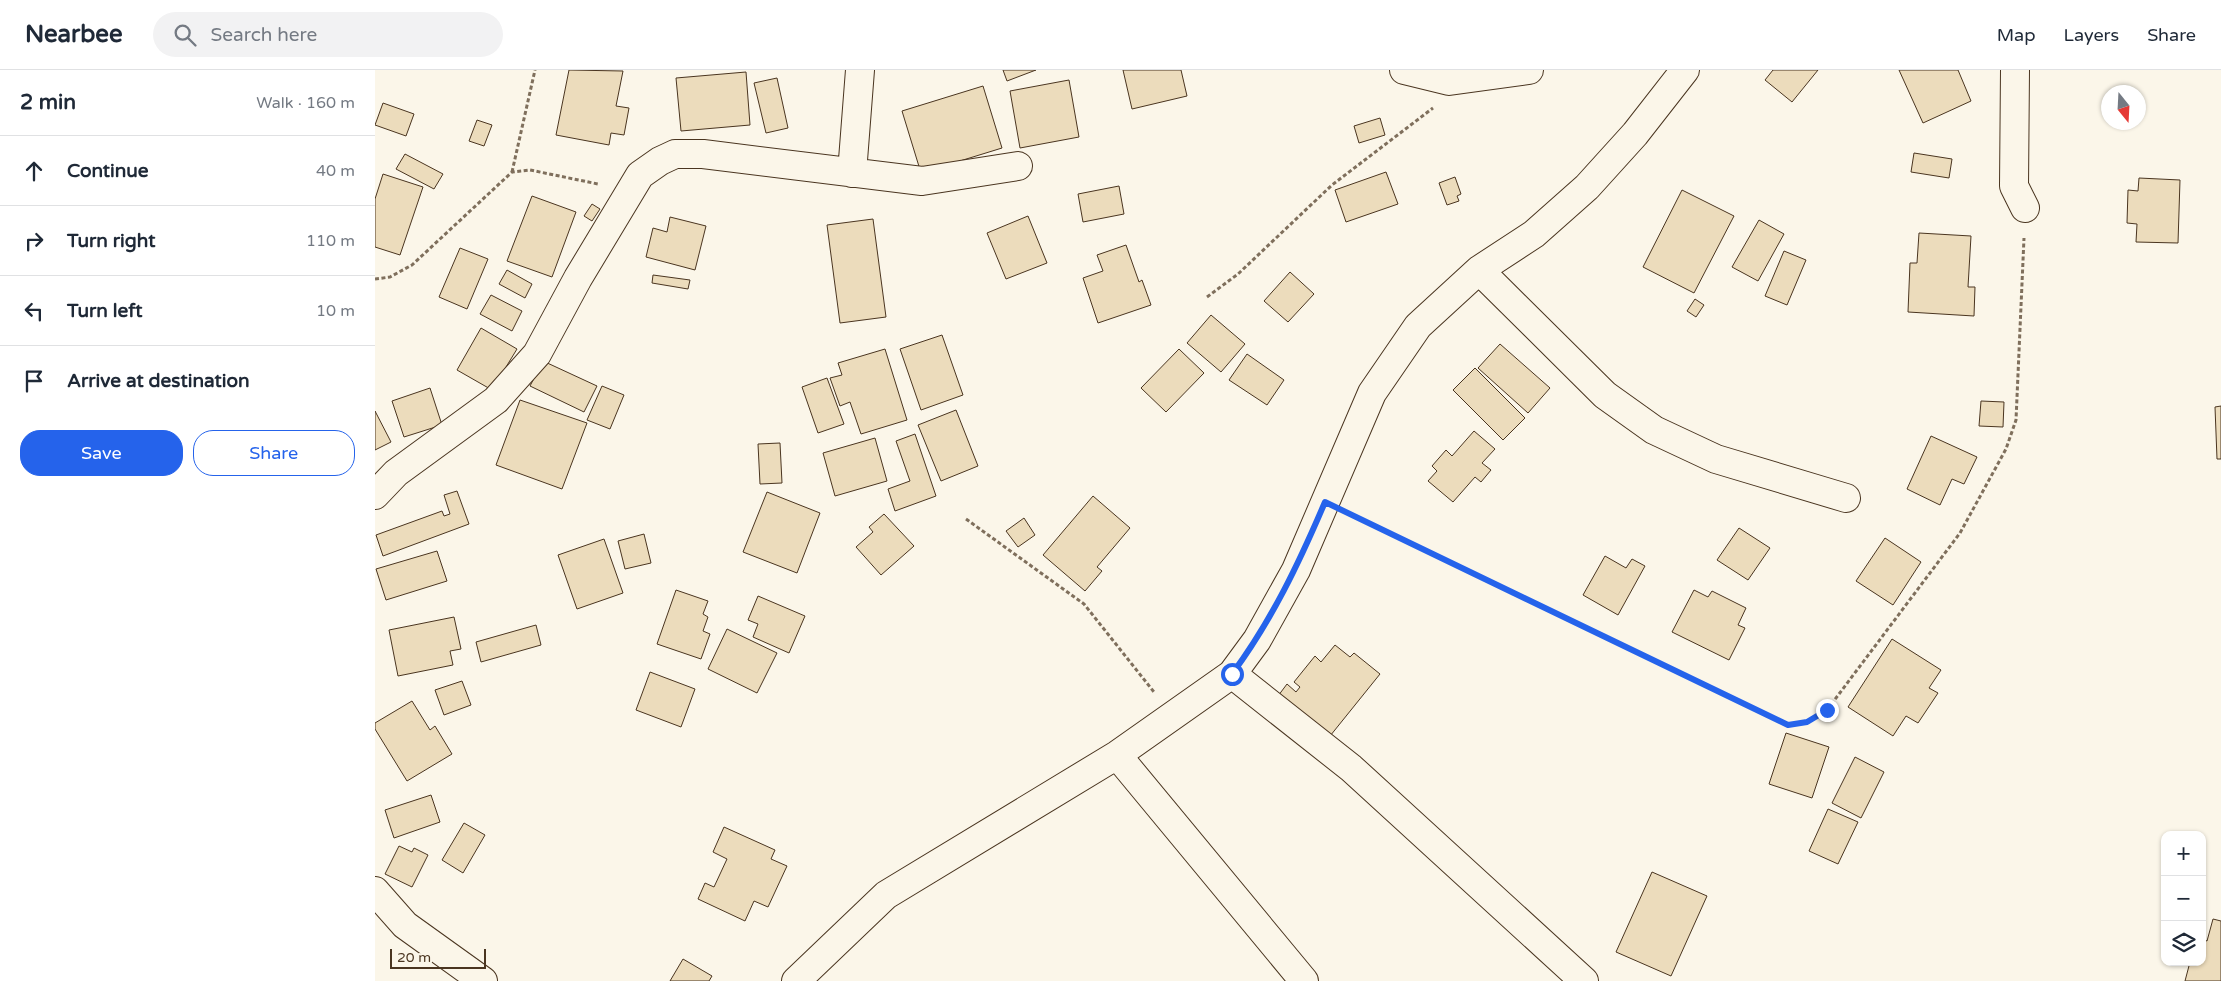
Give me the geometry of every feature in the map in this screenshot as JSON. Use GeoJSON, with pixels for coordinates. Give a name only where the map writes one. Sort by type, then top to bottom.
{"type":"FeatureCollection","features":[{"type":"Feature","properties":{"kind":"street"},"geometry":{"type":"LineString","coordinates":[[852,173],[861,70]]}},
{"type":"Feature","properties":{"kind":"street"},"geometry":{"type":"LineString","coordinates":[[1404,70],[1449,81],[1529,70]]}},
{"type":"Feature","properties":{"kind":"street"},"geometry":{"type":"LineString","coordinates":[[796,981],[886,895],[1117,756],[1232,674],[1257,640],[1296,570],[1372,392],[1418,326],[1479,270],[1534,234],[1587,187],[1635,134],[1685,70]]}},
{"type":"Feature","properties":{"kind":"street"},"geometry":{"type":"LineString","coordinates":[[2015,70],[2014,186],[2025,208]]}},
{"type":"Feature","properties":{"kind":"street"},"geometry":{"type":"LineString","coordinates":[[375,495],[396,473],[496,400],[537,354],[578,278],[640,175],[660,161],[675,154],[703,154],[921,181],[1018,166]]}},
{"type":"Feature","properties":{"kind":"street"},"geometry":{"type":"LineString","coordinates":[[1479,270],[1605,395],[1654,430],[1716,459],[1845,498]]}},
{"type":"Feature","properties":{"kind":"street"},"geometry":{"type":"LineString","coordinates":[[1232,674],[1351,768],[1584,981]]}},
{"type":"Feature","properties":{"kind":"street"},"geometry":{"type":"LineString","coordinates":[[1117,756],[1304,981]]}},
{"type":"Feature","properties":{"kind":"street"},"geometry":{"type":"LineString","coordinates":[[375,891],[405,925],[483,981]]}},
{"type":"Feature","properties":{"kind":"path"},"geometry":{"type":"LineString","coordinates":[[375,279],[390,277],[412,265],[512,172],[535,70]]}},
{"type":"Feature","properties":{"kind":"path"},"geometry":{"type":"LineString","coordinates":[[1207,297],[1238,274],[1332,185],[1471,79]]}},
{"type":"Feature","properties":{"kind":"path"},"geometry":{"type":"LineString","coordinates":[[512,172],[530,170],[631,190]]}},
{"type":"Feature","properties":{"kind":"path"},"geometry":{"type":"LineString","coordinates":[[1325,502],[1788,725],[1807,722],[1827,710],[1959,533],[2006,449],[2016,420],[2025,208]]}},
{"type":"Feature","properties":{"kind":"path"},"geometry":{"type":"LineString","coordinates":[[966,519],[1084,604],[1173,716]]}},
{"type":"Feature","properties":{"kind":"building"},"geometry":{"type":"Polygon","coordinates":[[[569,70],[623,71],[616,106],[629,108],[624,135],[611,133],[609,145],[556,135],[569,70]]]}},
{"type":"Feature","properties":{"kind":"building"},"geometry":{"type":"Polygon","coordinates":[[[1003,70],[1036,70],[1007,81],[1003,70]]]}},
{"type":"Feature","properties":{"kind":"building"},"geometry":{"type":"Polygon","coordinates":[[[1123,70],[1181,70],[1187,96],[1132,109],[1123,70]]]}},
{"type":"Feature","properties":{"kind":"building"},"geometry":{"type":"Polygon","coordinates":[[[1773,70],[1818,70],[1792,102],[1765,80],[1773,70]]]}},
{"type":"Feature","properties":{"kind":"building"},"geometry":{"type":"Polygon","coordinates":[[[1899,70],[1958,70],[1971,101],[1923,123],[1899,70]]]}},
{"type":"Feature","properties":{"kind":"building"},"geometry":{"type":"Polygon","coordinates":[[[746,72],[750,125],[681,131],[676,78],[746,72]]]}},
{"type":"Feature","properties":{"kind":"building"},"geometry":{"type":"Polygon","coordinates":[[[777,78],[788,128],[766,133],[754,83],[777,78]]]}},
{"type":"Feature","properties":{"kind":"building"},"geometry":{"type":"Polygon","coordinates":[[[1069,80],[1079,137],[1020,148],[1010,91],[1069,80]]]}},
{"type":"Feature","properties":{"kind":"building"},"geometry":{"type":"Polygon","coordinates":[[[983,86],[1002,148],[921,173],[902,111],[983,86]]]}},
{"type":"Feature","properties":{"kind":"building"},"geometry":{"type":"Polygon","coordinates":[[[383,103],[414,114],[406,136],[375,125],[383,103]]]}},
{"type":"Feature","properties":{"kind":"building"},"geometry":{"type":"Polygon","coordinates":[[[1380,118],[1385,135],[1359,143],[1354,126],[1380,118]]]}},
{"type":"Feature","properties":{"kind":"building"},"geometry":{"type":"Polygon","coordinates":[[[477,120],[492,125],[484,146],[469,141],[477,120]]]}},
{"type":"Feature","properties":{"kind":"building"},"geometry":{"type":"Polygon","coordinates":[[[1914,153],[1952,159],[1949,178],[1911,172],[1914,153]]]}},
{"type":"Feature","properties":{"kind":"building"},"geometry":{"type":"Polygon","coordinates":[[[405,154],[443,174],[434,189],[396,169],[405,154]]]}},
{"type":"Feature","properties":{"kind":"building"},"geometry":{"type":"Polygon","coordinates":[[[1386,172],[1398,204],[1346,222],[1335,190],[1386,172]]]}},
{"type":"Feature","properties":{"kind":"building"},"geometry":{"type":"Polygon","coordinates":[[[383,174],[423,187],[400,255],[375,247],[375,199],[383,174]]]}},
{"type":"Feature","properties":{"kind":"building"},"geometry":{"type":"Polygon","coordinates":[[[1455,177],[1461,194],[1457,196],[1459,201],[1447,205],[1439,183],[1455,177]]]}},
{"type":"Feature","properties":{"kind":"building"},"geometry":{"type":"Polygon","coordinates":[[[2139,178],[2180,180],[2178,243],[2136,242],[2137,224],[2127,223],[2128,190],[2138,191],[2139,178]]]}},
{"type":"Feature","properties":{"kind":"building"},"geometry":{"type":"Polygon","coordinates":[[[1119,186],[1124,214],[1083,222],[1078,194],[1119,186]]]}},
{"type":"Feature","properties":{"kind":"building"},"geometry":{"type":"Polygon","coordinates":[[[1682,190],[1734,216],[1694,293],[1643,267],[1682,190]]]}},
{"type":"Feature","properties":{"kind":"building"},"geometry":{"type":"Polygon","coordinates":[[[532,196],[576,212],[552,277],[507,261],[532,196]]]}},
{"type":"Feature","properties":{"kind":"building"},"geometry":{"type":"Polygon","coordinates":[[[592,204],[600,209],[592,221],[584,216],[592,204]]]}},
{"type":"Feature","properties":{"kind":"building"},"geometry":{"type":"Polygon","coordinates":[[[1028,216],[1047,263],[1006,279],[987,233],[1028,216]]]}},
{"type":"Feature","properties":{"kind":"building"},"geometry":{"type":"Polygon","coordinates":[[[670,217],[706,226],[695,270],[646,257],[653,228],[667,232],[670,217]]]}},
{"type":"Feature","properties":{"kind":"building"},"geometry":{"type":"Polygon","coordinates":[[[873,219],[886,317],[840,323],[827,225],[873,219]]]}},
{"type":"Feature","properties":{"kind":"building"},"geometry":{"type":"Polygon","coordinates":[[[1759,220],[1784,234],[1758,281],[1732,267],[1759,220]]]}},
{"type":"Feature","properties":{"kind":"building"},"geometry":{"type":"Polygon","coordinates":[[[1919,233],[1971,236],[1968,287],[1975,287],[1974,316],[1908,312],[1910,263],[1917,263],[1919,233]]]}},
{"type":"Feature","properties":{"kind":"building"},"geometry":{"type":"Polygon","coordinates":[[[1126,245],[1139,282],[1142,280],[1151,305],[1098,323],[1083,278],[1103,271],[1097,255],[1126,245]]]}},
{"type":"Feature","properties":{"kind":"building"},"geometry":{"type":"Polygon","coordinates":[[[460,248],[488,259],[467,309],[439,297],[460,248]]]}},
{"type":"Feature","properties":{"kind":"building"},"geometry":{"type":"Polygon","coordinates":[[[1784,251],[1806,260],[1787,305],[1765,296],[1784,251]]]}},
{"type":"Feature","properties":{"kind":"building"},"geometry":{"type":"Polygon","coordinates":[[[507,270],[532,284],[525,298],[499,284],[507,270]]]}},
{"type":"Feature","properties":{"kind":"building"},"geometry":{"type":"Polygon","coordinates":[[[1290,272],[1314,294],[1288,322],[1264,301],[1290,272]]]}},
{"type":"Feature","properties":{"kind":"building"},"geometry":{"type":"Polygon","coordinates":[[[653,275],[690,280],[688,289],[652,283],[653,275]]]}},
{"type":"Feature","properties":{"kind":"building"},"geometry":{"type":"Polygon","coordinates":[[[491,295],[522,311],[512,331],[480,314],[491,295]]]}},
{"type":"Feature","properties":{"kind":"building"},"geometry":{"type":"Polygon","coordinates":[[[1695,299],[1704,305],[1696,317],[1687,311],[1695,299]]]}},
{"type":"Feature","properties":{"kind":"building"},"geometry":{"type":"Polygon","coordinates":[[[1211,315],[1245,344],[1221,372],[1187,343],[1211,315]]]}},
{"type":"Feature","properties":{"kind":"building"},"geometry":{"type":"Polygon","coordinates":[[[481,328],[517,349],[492,390],[457,370],[481,328]]]}},
{"type":"Feature","properties":{"kind":"building"},"geometry":{"type":"Polygon","coordinates":[[[942,335],[963,395],[921,410],[900,349],[942,335]]]}},
{"type":"Feature","properties":{"kind":"building"},"geometry":{"type":"Polygon","coordinates":[[[1500,344],[1550,388],[1528,413],[1478,368],[1500,344]]]}},
{"type":"Feature","properties":{"kind":"building"},"geometry":{"type":"Polygon","coordinates":[[[885,349],[907,420],[861,434],[850,402],[840,406],[830,378],[842,375],[838,363],[885,349]]]}},
{"type":"Feature","properties":{"kind":"building"},"geometry":{"type":"Polygon","coordinates":[[[1179,349],[1204,373],[1166,412],[1141,388],[1179,349]]]}},
{"type":"Feature","properties":{"kind":"building"},"geometry":{"type":"Polygon","coordinates":[[[1247,354],[1284,380],[1267,405],[1229,380],[1247,354]]]}},
{"type":"Feature","properties":{"kind":"building"},"geometry":{"type":"Polygon","coordinates":[[[543,361],[597,386],[584,412],[530,386],[543,361]]]}},
{"type":"Feature","properties":{"kind":"building"},"geometry":{"type":"Polygon","coordinates":[[[1475,368],[1525,418],[1503,440],[1453,390],[1475,368]]]}},
{"type":"Feature","properties":{"kind":"building"},"geometry":{"type":"Polygon","coordinates":[[[827,378],[844,424],[818,433],[802,387],[827,378]]]}},
{"type":"Feature","properties":{"kind":"building"},"geometry":{"type":"Polygon","coordinates":[[[602,386],[624,395],[610,429],[587,420],[602,386]]]}},
{"type":"Feature","properties":{"kind":"building"},"geometry":{"type":"Polygon","coordinates":[[[430,388],[442,425],[404,437],[392,401],[430,388]]]}},
{"type":"Feature","properties":{"kind":"building"},"geometry":{"type":"Polygon","coordinates":[[[520,400],[587,423],[562,489],[496,465],[520,400]]]}},
{"type":"Feature","properties":{"kind":"building"},"geometry":{"type":"Polygon","coordinates":[[[1981,401],[2004,402],[2003,427],[1979,426],[1981,401]]]}},
{"type":"Feature","properties":{"kind":"building"},"geometry":{"type":"Polygon","coordinates":[[[2221,406],[2221,459],[2217,459],[2215,407],[2221,406]]]}},
{"type":"Feature","properties":{"kind":"building"},"geometry":{"type":"Polygon","coordinates":[[[956,410],[978,466],[941,481],[918,425],[956,410]]]}},
{"type":"Feature","properties":{"kind":"building"},"geometry":{"type":"Polygon","coordinates":[[[375,411],[391,442],[375,450],[375,411]]]}},
{"type":"Feature","properties":{"kind":"building"},"geometry":{"type":"Polygon","coordinates":[[[1474,431],[1495,449],[1482,463],[1491,470],[1481,482],[1475,477],[1453,502],[1428,481],[1437,471],[1432,466],[1446,450],[1452,456],[1474,431]]]}},
{"type":"Feature","properties":{"kind":"building"},"geometry":{"type":"Polygon","coordinates":[[[915,434],[936,496],[895,511],[888,489],[910,481],[896,441],[915,434]]]}},
{"type":"Feature","properties":{"kind":"building"},"geometry":{"type":"Polygon","coordinates":[[[1931,436],[1977,457],[1964,484],[1952,479],[1940,505],[1907,489],[1931,436]]]}},
{"type":"Feature","properties":{"kind":"building"},"geometry":{"type":"Polygon","coordinates":[[[875,438],[887,481],[835,496],[823,453],[875,438]]]}},
{"type":"Feature","properties":{"kind":"building"},"geometry":{"type":"Polygon","coordinates":[[[780,443],[782,483],[760,484],[758,444],[780,443]]]}},
{"type":"Feature","properties":{"kind":"building"},"geometry":{"type":"Polygon","coordinates":[[[457,491],[469,524],[383,556],[376,535],[442,511],[444,516],[450,514],[444,495],[457,491]]]}},
{"type":"Feature","properties":{"kind":"building"},"geometry":{"type":"Polygon","coordinates":[[[767,492],[820,513],[797,573],[743,552],[767,492]]]}},
{"type":"Feature","properties":{"kind":"building"},"geometry":{"type":"Polygon","coordinates":[[[1093,496],[1130,528],[1097,567],[1102,571],[1085,591],[1043,555],[1093,496]]]}},
{"type":"Feature","properties":{"kind":"building"},"geometry":{"type":"Polygon","coordinates":[[[884,514],[914,546],[881,575],[856,547],[873,532],[869,527],[884,514]]]}},
{"type":"Feature","properties":{"kind":"building"},"geometry":{"type":"Polygon","coordinates":[[[1024,518],[1035,535],[1018,547],[1006,531],[1024,518]]]}},
{"type":"Feature","properties":{"kind":"building"},"geometry":{"type":"Polygon","coordinates":[[[1739,528],[1770,548],[1748,580],[1717,560],[1739,528]]]}},
{"type":"Feature","properties":{"kind":"building"},"geometry":{"type":"Polygon","coordinates":[[[644,534],[651,563],[625,569],[618,541],[644,534]]]}},
{"type":"Feature","properties":{"kind":"building"},"geometry":{"type":"Polygon","coordinates":[[[1885,538],[1921,562],[1893,605],[1856,581],[1885,538]]]}},
{"type":"Feature","properties":{"kind":"building"},"geometry":{"type":"Polygon","coordinates":[[[604,539],[623,593],[577,609],[558,555],[604,539]]]}},
{"type":"Feature","properties":{"kind":"building"},"geometry":{"type":"Polygon","coordinates":[[[437,551],[447,581],[386,600],[376,569],[437,551]]]}},
{"type":"Feature","properties":{"kind":"building"},"geometry":{"type":"Polygon","coordinates":[[[1605,556],[1626,568],[1632,559],[1645,566],[1618,615],[1583,595],[1605,556]]]}},
{"type":"Feature","properties":{"kind":"building"},"geometry":{"type":"Polygon","coordinates":[[[676,590],[708,601],[703,614],[708,617],[703,631],[710,634],[701,659],[657,644],[676,590]]]}},
{"type":"Feature","properties":{"kind":"building"},"geometry":{"type":"Polygon","coordinates":[[[1694,590],[1708,597],[1712,591],[1746,608],[1738,625],[1745,628],[1729,660],[1672,632],[1694,590]]]}},
{"type":"Feature","properties":{"kind":"building"},"geometry":{"type":"Polygon","coordinates":[[[758,596],[805,616],[789,653],[753,637],[758,624],[748,620],[758,596]]]}},
{"type":"Feature","properties":{"kind":"building"},"geometry":{"type":"Polygon","coordinates":[[[454,617],[461,649],[450,651],[453,665],[398,676],[389,630],[454,617]]]}},
{"type":"Feature","properties":{"kind":"building"},"geometry":{"type":"Polygon","coordinates":[[[536,625],[541,645],[481,662],[476,642],[536,625]]]}},
{"type":"Feature","properties":{"kind":"building"},"geometry":{"type":"Polygon","coordinates":[[[727,629],[777,653],[757,693],[708,669],[727,629]]]}},
{"type":"Feature","properties":{"kind":"building"},"geometry":{"type":"Polygon","coordinates":[[[1892,639],[1941,670],[1929,688],[1938,693],[1918,723],[1906,716],[1893,736],[1848,707],[1892,639]]]}},
{"type":"Feature","properties":{"kind":"building"},"geometry":{"type":"Polygon","coordinates":[[[1335,645],[1350,657],[1354,653],[1380,674],[1326,741],[1275,700],[1287,684],[1296,692],[1300,687],[1294,682],[1315,656],[1321,662],[1335,645]]]}},
{"type":"Feature","properties":{"kind":"building"},"geometry":{"type":"Polygon","coordinates":[[[650,672],[695,689],[681,727],[636,710],[650,672]]]}},
{"type":"Feature","properties":{"kind":"building"},"geometry":{"type":"Polygon","coordinates":[[[462,681],[471,705],[444,715],[435,690],[462,681]]]}},
{"type":"Feature","properties":{"kind":"building"},"geometry":{"type":"Polygon","coordinates":[[[412,701],[430,730],[435,726],[452,754],[407,781],[375,729],[375,723],[412,701]]]}},
{"type":"Feature","properties":{"kind":"building"},"geometry":{"type":"Polygon","coordinates":[[[1786,733],[1829,747],[1812,798],[1769,784],[1786,733]]]}},
{"type":"Feature","properties":{"kind":"building"},"geometry":{"type":"Polygon","coordinates":[[[1855,757],[1884,772],[1861,818],[1832,803],[1855,757]]]}},
{"type":"Feature","properties":{"kind":"building"},"geometry":{"type":"Polygon","coordinates":[[[431,795],[440,822],[394,838],[385,810],[431,795]]]}},
{"type":"Feature","properties":{"kind":"building"},"geometry":{"type":"Polygon","coordinates":[[[1828,809],[1858,822],[1838,864],[1809,851],[1828,809]]]}},
{"type":"Feature","properties":{"kind":"building"},"geometry":{"type":"Polygon","coordinates":[[[464,823],[485,835],[463,873],[442,860],[464,823]]]}},
{"type":"Feature","properties":{"kind":"building"},"geometry":{"type":"Polygon","coordinates":[[[724,827],[775,850],[771,859],[787,866],[768,907],[754,901],[745,921],[698,899],[705,883],[714,887],[727,859],[713,852],[724,827]]]}},
{"type":"Feature","properties":{"kind":"building"},"geometry":{"type":"Polygon","coordinates":[[[399,846],[412,852],[414,848],[428,855],[412,887],[385,874],[399,846]]]}},
{"type":"Feature","properties":{"kind":"building"},"geometry":{"type":"Polygon","coordinates":[[[1652,872],[1707,896],[1671,976],[1616,952],[1652,872]]]}},
{"type":"Feature","properties":{"kind":"building"},"geometry":{"type":"Polygon","coordinates":[[[2213,919],[2221,921],[2221,981],[2185,981],[2189,966],[2206,966],[2207,941],[2213,919]]]}},
{"type":"Feature","properties":{"kind":"building"},"geometry":{"type":"Polygon","coordinates":[[[683,959],[712,976],[709,981],[670,981],[683,959]]]}},
{"type":"Feature","properties":{"kind":"route"},"geometry":{"type":"LineString","coordinates":[[1232,674],[1257,640],[1296,570],[1325,502],[1788,725],[1807,722],[1827,710]]}}]}
